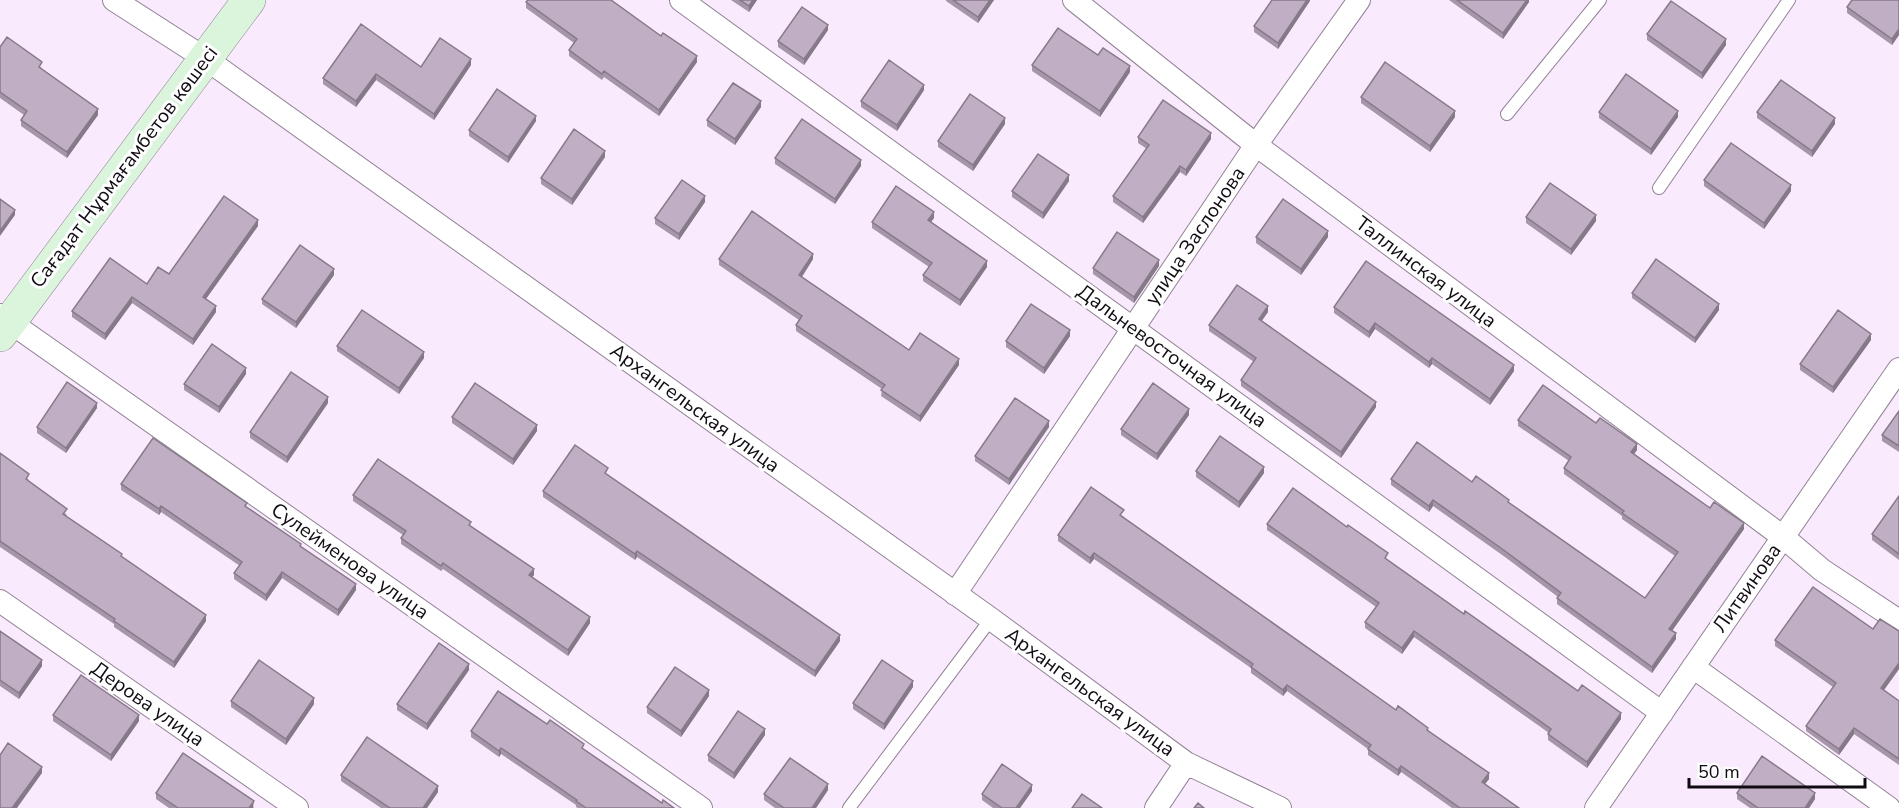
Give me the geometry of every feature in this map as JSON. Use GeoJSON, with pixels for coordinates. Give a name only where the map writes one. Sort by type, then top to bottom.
{"type":"FeatureCollection","features":[{"type":"Feature","properties":{"kind":"main road","name":"Сағадат Нұрмағамбетов көшесі"},"geometry":{"type":"LineString","coordinates":[[3,324],[249,0]]}},
{"type":"Feature","properties":{"kind":"street","name":"Архангельская улица"},"geometry":{"type":"LineString","coordinates":[[114,0],[206,59],[991,619],[1186,763],[1280,808]]}},
{"type":"Feature","properties":{"kind":"street","name":"Дальневосточная улица"},"geometry":{"type":"LineString","coordinates":[[681,0],[1662,713]]}},
{"type":"Feature","properties":{"kind":"street","name":"Таллинская улица"},"geometry":{"type":"LineString","coordinates":[[1074,0],[1256,145],[1783,537],[1822,570],[1899,621]]}},
{"type":"Feature","properties":{"kind":"street","name":"улица Заслонова"},"geometry":{"type":"LineString","coordinates":[[956,594],[1256,145],[1359,0]]}},
{"type":"Feature","properties":{"kind":"street","name":"Сулейменова улица"},"geometry":{"type":"LineString","coordinates":[[3,324],[701,808]]}},
{"type":"Feature","properties":{"kind":"street","name":"Литвинова"},"geometry":{"type":"LineString","coordinates":[[1596,808],[1899,369]]}},
{"type":"Feature","properties":{"kind":"street","name":"Дерова улица"},"geometry":{"type":"LineString","coordinates":[[0,601],[297,808]]}},
{"type":"Feature","properties":{"kind":"street"},"geometry":{"type":"LineString","coordinates":[[1693,667],[1889,808]]}},
{"type":"Feature","properties":{"kind":"street"},"geometry":{"type":"LineString","coordinates":[[1156,808],[1186,763]]}},
{"type":"Feature","properties":{"kind":"lane"},"geometry":{"type":"LineString","coordinates":[[1507,114],[1600,0]]}},
{"type":"Feature","properties":{"kind":"lane"},"geometry":{"type":"LineString","coordinates":[[1659,188],[1789,0]]}},
{"type":"Feature","properties":{"kind":"lane"},"geometry":{"type":"LineString","coordinates":[[849,808],[991,619]]}},
{"type":"Feature","properties":{"kind":"building"},"geometry":{"type":"Polygon","coordinates":[[[528,0],[611,0],[661,36],[663,33],[697,56],[659,110],[604,71],[602,74],[569,50],[577,39],[526,2],[528,0]]]}},
{"type":"Feature","properties":{"kind":"building"},"geometry":{"type":"Polygon","coordinates":[[[740,0],[753,0],[749,6],[740,0]]]}},
{"type":"Feature","properties":{"kind":"building"},"geometry":{"type":"Polygon","coordinates":[[[953,0],[990,0],[978,17],[953,0]]]}},
{"type":"Feature","properties":{"kind":"building"},"geometry":{"type":"Polygon","coordinates":[[[1272,0],[1307,0],[1278,43],[1254,26],[1272,0]]]}},
{"type":"Feature","properties":{"kind":"building"},"geometry":{"type":"Polygon","coordinates":[[[1457,0],[1527,0],[1503,33],[1457,0]]]}},
{"type":"Feature","properties":{"kind":"building"},"geometry":{"type":"Polygon","coordinates":[[[1852,0],[1899,0],[1899,29],[1892,39],[1847,7],[1852,0]]]}},
{"type":"Feature","properties":{"kind":"building"},"geometry":{"type":"Polygon","coordinates":[[[1671,1],[1726,39],[1702,73],[1647,34],[1671,1]]]}},
{"type":"Feature","properties":{"kind":"building"},"geometry":{"type":"Polygon","coordinates":[[[802,7],[828,25],[804,59],[778,41],[802,7]]]}},
{"type":"Feature","properties":{"kind":"building"},"geometry":{"type":"Polygon","coordinates":[[[361,24],[421,67],[440,38],[471,59],[434,114],[376,74],[356,101],[323,78],[361,24]]]}},
{"type":"Feature","properties":{"kind":"building"},"geometry":{"type":"Polygon","coordinates":[[[1058,28],[1098,55],[1103,48],[1130,66],[1100,111],[1032,65],[1058,28]]]}},
{"type":"Feature","properties":{"kind":"building"},"geometry":{"type":"Polygon","coordinates":[[[7,37],[42,62],[39,67],[98,109],[67,152],[21,120],[27,111],[0,92],[0,47],[7,37]]]}},
{"type":"Feature","properties":{"kind":"building"},"geometry":{"type":"Polygon","coordinates":[[[889,60],[924,85],[897,125],[861,101],[889,60]]]}},
{"type":"Feature","properties":{"kind":"building"},"geometry":{"type":"Polygon","coordinates":[[[1385,62],[1455,111],[1430,146],[1361,97],[1385,62]]]}},
{"type":"Feature","properties":{"kind":"building"},"geometry":{"type":"Polygon","coordinates":[[[1626,74],[1678,111],[1651,149],[1599,112],[1626,74]]]}},
{"type":"Feature","properties":{"kind":"building"},"geometry":{"type":"Polygon","coordinates":[[[1781,80],[1835,118],[1812,151],[1757,112],[1781,80]]]}},
{"type":"Feature","properties":{"kind":"building"},"geometry":{"type":"Polygon","coordinates":[[[733,83],[761,101],[735,139],[707,120],[733,83]]]}},
{"type":"Feature","properties":{"kind":"building"},"geometry":{"type":"Polygon","coordinates":[[[497,89],[536,116],[508,157],[469,130],[497,89]]]}},
{"type":"Feature","properties":{"kind":"building"},"geometry":{"type":"Polygon","coordinates":[[[970,94],[1005,118],[973,165],[938,141],[970,94]]]}},
{"type":"Feature","properties":{"kind":"building"},"geometry":{"type":"Polygon","coordinates":[[[1163,100],[1211,133],[1186,170],[1180,166],[1143,217],[1113,196],[1149,145],[1138,137],[1163,100]]]}},
{"type":"Feature","properties":{"kind":"building"},"geometry":{"type":"Polygon","coordinates":[[[802,119],[861,160],[835,199],[775,158],[802,119]]]}},
{"type":"Feature","properties":{"kind":"building"},"geometry":{"type":"Polygon","coordinates":[[[574,129],[605,151],[572,199],[541,178],[574,129]]]}},
{"type":"Feature","properties":{"kind":"building"},"geometry":{"type":"Polygon","coordinates":[[[1731,143],[1791,185],[1764,223],[1704,180],[1731,143]]]}},
{"type":"Feature","properties":{"kind":"building"},"geometry":{"type":"Polygon","coordinates":[[[1038,154],[1069,175],[1043,213],[1012,191],[1038,154]]]}},
{"type":"Feature","properties":{"kind":"building"},"geometry":{"type":"Polygon","coordinates":[[[682,180],[705,196],[679,234],[655,218],[682,180]]]}},
{"type":"Feature","properties":{"kind":"building"},"geometry":{"type":"Polygon","coordinates":[[[1550,183],[1596,215],[1571,249],[1526,217],[1550,183]]]}},
{"type":"Feature","properties":{"kind":"building"},"geometry":{"type":"Polygon","coordinates":[[[896,186],[934,212],[928,220],[987,261],[960,300],[923,275],[932,263],[872,222],[896,186]]]}},
{"type":"Feature","properties":{"kind":"building"},"geometry":{"type":"Polygon","coordinates":[[[224,196],[258,220],[203,297],[216,306],[193,339],[132,297],[105,334],[72,311],[110,258],[147,284],[158,267],[169,274],[224,196]]]}},
{"type":"Feature","properties":{"kind":"building"},"geometry":{"type":"Polygon","coordinates":[[[0,199],[15,210],[0,231],[0,199]]]}},
{"type":"Feature","properties":{"kind":"building"},"geometry":{"type":"Polygon","coordinates":[[[1283,199],[1328,231],[1301,269],[1256,237],[1283,199]]]}},
{"type":"Feature","properties":{"kind":"building"},"geometry":{"type":"Polygon","coordinates":[[[752,211],[813,254],[799,275],[909,350],[920,333],[959,359],[920,416],[881,390],[885,385],[796,325],[802,316],[719,259],[752,211]]]}},
{"type":"Feature","properties":{"kind":"building"},"geometry":{"type":"Polygon","coordinates":[[[1117,232],[1159,260],[1134,297],[1093,268],[1117,232]]]}},
{"type":"Feature","properties":{"kind":"building"},"geometry":{"type":"Polygon","coordinates":[[[300,245],[334,269],[296,322],[262,299],[300,245]]]}},
{"type":"Feature","properties":{"kind":"building"},"geometry":{"type":"Polygon","coordinates":[[[1656,259],[1719,304],[1695,338],[1632,293],[1656,259]]]}},
{"type":"Feature","properties":{"kind":"building"},"geometry":{"type":"Polygon","coordinates":[[[1366,261],[1514,365],[1490,399],[1432,358],[1429,362],[1375,323],[1369,332],[1334,307],[1366,261]]]}},
{"type":"Feature","properties":{"kind":"building"},"geometry":{"type":"Polygon","coordinates":[[[1237,285],[1268,306],[1259,319],[1376,402],[1341,452],[1241,380],[1256,358],[1209,325],[1237,285]]]}},
{"type":"Feature","properties":{"kind":"building"},"geometry":{"type":"Polygon","coordinates":[[[1031,304],[1070,330],[1044,368],[1006,341],[1031,304]]]}},
{"type":"Feature","properties":{"kind":"building"},"geometry":{"type":"Polygon","coordinates":[[[362,310],[424,352],[399,388],[337,346],[362,310]]]}},
{"type":"Feature","properties":{"kind":"building"},"geometry":{"type":"Polygon","coordinates":[[[1838,310],[1871,334],[1833,387],[1800,364],[1838,310]]]}},
{"type":"Feature","properties":{"kind":"building"},"geometry":{"type":"Polygon","coordinates":[[[212,344],[246,368],[219,407],[184,384],[212,344]]]}},
{"type":"Feature","properties":{"kind":"building"},"geometry":{"type":"Polygon","coordinates":[[[291,372],[328,397],[287,457],[250,432],[291,372]]]}},
{"type":"Feature","properties":{"kind":"building"},"geometry":{"type":"Polygon","coordinates":[[[67,382],[97,403],[66,448],[37,427],[67,382]]]}},
{"type":"Feature","properties":{"kind":"building"},"geometry":{"type":"Polygon","coordinates":[[[475,383],[537,425],[513,459],[452,417],[475,383]]]}},
{"type":"Feature","properties":{"kind":"building"},"geometry":{"type":"Polygon","coordinates":[[[1153,383],[1189,409],[1157,454],[1121,429],[1153,383]]]}},
{"type":"Feature","properties":{"kind":"building"},"geometry":{"type":"Polygon","coordinates":[[[1543,385],[1596,423],[1600,418],[1637,444],[1631,452],[1710,508],[1714,502],[1744,523],[1669,629],[1676,633],[1652,667],[1557,598],[1561,593],[1505,551],[1433,500],[1429,506],[1391,479],[1417,442],[1472,482],[1476,476],[1509,500],[1508,502],[1645,598],[1678,552],[1622,513],[1624,511],[1564,468],[1571,457],[1518,420],[1543,385]]]}},
{"type":"Feature","properties":{"kind":"building"},"geometry":{"type":"Polygon","coordinates":[[[1015,398],[1049,421],[1009,479],[975,456],[1015,398]]]}},
{"type":"Feature","properties":{"kind":"building"},"geometry":{"type":"Polygon","coordinates":[[[1899,411],[1899,446],[1882,435],[1899,411]]]}},
{"type":"Feature","properties":{"kind":"building"},"geometry":{"type":"Polygon","coordinates":[[[1220,436],[1264,467],[1239,502],[1196,471],[1220,436]]]}},
{"type":"Feature","properties":{"kind":"building"},"geometry":{"type":"Polygon","coordinates":[[[153,438],[247,503],[245,506],[356,584],[338,610],[282,572],[266,595],[234,573],[242,562],[161,506],[159,509],[121,484],[153,438]]]}},
{"type":"Feature","properties":{"kind":"building"},"geometry":{"type":"Polygon","coordinates":[[[575,445],[608,468],[605,473],[840,635],[815,671],[637,551],[635,554],[543,491],[575,445]]]}},
{"type":"Feature","properties":{"kind":"building"},"geometry":{"type":"Polygon","coordinates":[[[0,453],[29,474],[26,479],[67,509],[63,514],[206,615],[174,662],[0,541],[0,453]]]}},
{"type":"Feature","properties":{"kind":"building"},"geometry":{"type":"Polygon","coordinates":[[[378,459],[471,522],[469,525],[534,569],[529,575],[590,617],[568,650],[443,563],[441,566],[401,538],[406,531],[353,495],[378,459]]]}},
{"type":"Feature","properties":{"kind":"building"},"geometry":{"type":"Polygon","coordinates":[[[1091,487],[1124,510],[1120,515],[1396,710],[1398,706],[1428,728],[1427,730],[1489,773],[1482,782],[1519,808],[1460,808],[1401,766],[1398,770],[1368,749],[1371,745],[1287,685],[1283,690],[1251,667],[1253,664],[1094,553],[1090,558],[1058,535],[1091,487]]]}},
{"type":"Feature","properties":{"kind":"building"},"geometry":{"type":"Polygon","coordinates":[[[1293,488],[1388,553],[1385,558],[1464,614],[1465,611],[1578,691],[1582,685],[1621,713],[1587,762],[1548,734],[1551,729],[1414,631],[1402,648],[1365,622],[1379,603],[1267,524],[1293,488]]]}},
{"type":"Feature","properties":{"kind":"building"},"geometry":{"type":"Polygon","coordinates":[[[1899,496],[1899,554],[1872,534],[1899,496]]]}},
{"type":"Feature","properties":{"kind":"building"},"geometry":{"type":"Polygon","coordinates":[[[1813,587],[1873,629],[1880,619],[1899,631],[1899,663],[1881,688],[1899,701],[1899,759],[1854,728],[1839,749],[1806,726],[1836,683],[1775,640],[1813,587]]]}},
{"type":"Feature","properties":{"kind":"building"},"geometry":{"type":"Polygon","coordinates":[[[0,631],[42,660],[19,693],[0,680],[0,631]]]}},
{"type":"Feature","properties":{"kind":"building"},"geometry":{"type":"Polygon","coordinates":[[[439,643],[469,664],[427,724],[397,704],[439,643]]]}},
{"type":"Feature","properties":{"kind":"building"},"geometry":{"type":"Polygon","coordinates":[[[259,660],[314,698],[286,739],[231,701],[259,660]]]}},
{"type":"Feature","properties":{"kind":"building"},"geometry":{"type":"Polygon","coordinates":[[[882,660],[913,681],[884,724],[853,703],[882,660]]]}},
{"type":"Feature","properties":{"kind":"building"},"geometry":{"type":"Polygon","coordinates":[[[675,667],[709,690],[681,731],[647,707],[675,667]]]}},
{"type":"Feature","properties":{"kind":"building"},"geometry":{"type":"Polygon","coordinates":[[[81,675],[139,715],[111,755],[53,715],[81,675]]]}},
{"type":"Feature","properties":{"kind":"building"},"geometry":{"type":"Polygon","coordinates":[[[498,691],[547,724],[550,720],[584,744],[582,748],[662,803],[663,800],[674,808],[586,808],[501,748],[499,751],[471,731],[498,691]]]}},
{"type":"Feature","properties":{"kind":"building"},"geometry":{"type":"Polygon","coordinates":[[[738,711],[765,729],[734,773],[708,755],[738,711]]]}},
{"type":"Feature","properties":{"kind":"building"},"geometry":{"type":"Polygon","coordinates":[[[367,737],[438,786],[423,808],[390,808],[341,775],[367,737]]]}},
{"type":"Feature","properties":{"kind":"building"},"geometry":{"type":"Polygon","coordinates":[[[8,743],[42,767],[12,808],[0,808],[0,755],[8,743]]]}},
{"type":"Feature","properties":{"kind":"building"},"geometry":{"type":"Polygon","coordinates":[[[183,753],[254,801],[249,808],[178,808],[156,793],[183,753]]]}},
{"type":"Feature","properties":{"kind":"building"},"geometry":{"type":"Polygon","coordinates":[[[1762,756],[1815,793],[1805,808],[1758,808],[1737,793],[1762,756]]]}},
{"type":"Feature","properties":{"kind":"building"},"geometry":{"type":"Polygon","coordinates":[[[790,758],[828,784],[812,808],[784,808],[764,794],[790,758]]]}},
{"type":"Feature","properties":{"kind":"building"},"geometry":{"type":"Polygon","coordinates":[[[1002,764],[1032,785],[1016,808],[1002,808],[982,794],[1002,764]]]}},
{"type":"Feature","properties":{"kind":"building"},"geometry":{"type":"Polygon","coordinates":[[[1082,794],[1102,808],[1072,808],[1082,794]]]}},
{"type":"Feature","properties":{"kind":"building"},"geometry":{"type":"Polygon","coordinates":[[[1198,803],[1204,808],[1194,808],[1198,803]]]}}]}
